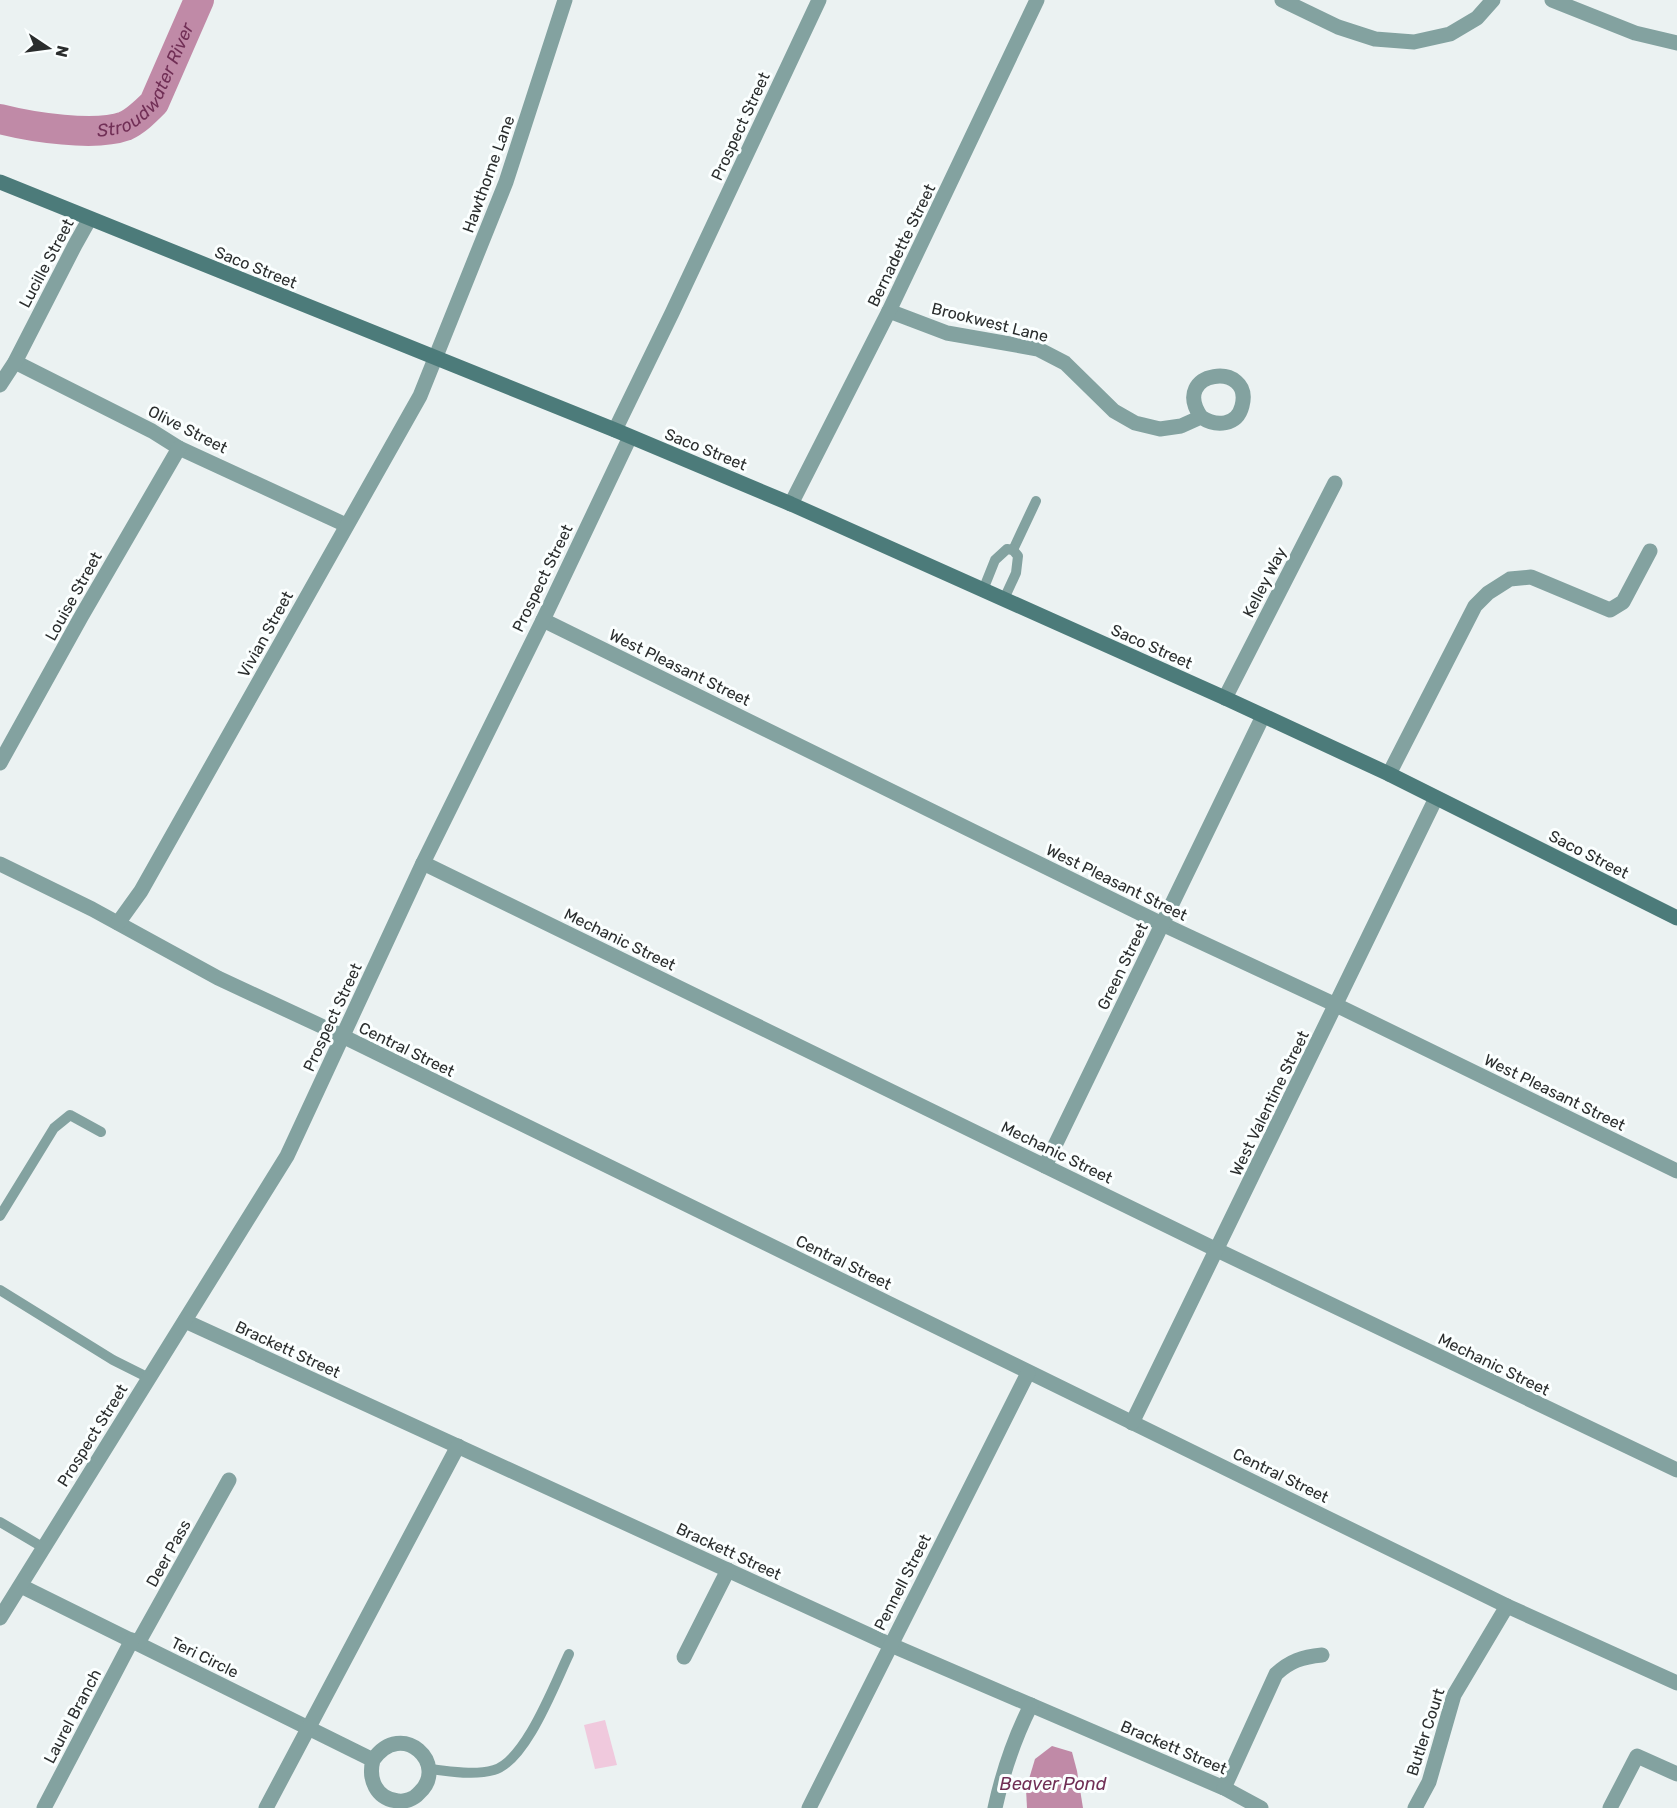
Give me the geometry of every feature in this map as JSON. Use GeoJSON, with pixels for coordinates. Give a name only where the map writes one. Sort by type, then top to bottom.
{"type":"FeatureCollection","features":[{"type":"Feature","properties":{"kind":"main road","name":"Saco Street"},"geometry":{"type":"LineString","coordinates":[[0,182],[89,220],[615,430],[792,504],[1389,774],[1677,918]]}},
{"type":"Feature","properties":{"kind":"street","name":"Hawthorne Lane"},"geometry":{"type":"LineString","coordinates":[[436,358],[506,182],[565,0]]}},
{"type":"Feature","properties":{"kind":"street","name":"Prospect Street"},"geometry":{"type":"LineString","coordinates":[[615,430],[819,0]]}},
{"type":"Feature","properties":{"kind":"street","name":"Bernadette Street"},"geometry":{"type":"LineString","coordinates":[[792,504],[889,311],[1037,0]]}},
{"type":"Feature","properties":{"kind":"street"},"geometry":{"type":"LineString","coordinates":[[1282,0],[1325,21],[1375,39],[1414,42],[1450,34],[1477,18],[1493,0]]}},
{"type":"Feature","properties":{"kind":"street"},"geometry":{"type":"LineString","coordinates":[[1552,0],[1635,33],[1677,44]]}},
{"type":"Feature","properties":{"kind":"street","name":"Lucille Street"},"geometry":{"type":"LineString","coordinates":[[0,385],[15,362],[89,220]]}},
{"type":"Feature","properties":{"kind":"street","name":"Brookwest Lane"},"geometry":{"type":"LineString","coordinates":[[889,311],[947,333],[1038,349],[1065,363],[1114,411],[1135,423],[1160,429],[1181,426],[1201,417]]}},
{"type":"Feature","properties":{"kind":"street","name":"Vivian Street"},"geometry":{"type":"LineString","coordinates":[[118,923],[141,891],[346,525],[375,479],[420,396],[436,358]]}},
{"type":"Feature","properties":{"kind":"street","name":"Olive Street"},"geometry":{"type":"LineString","coordinates":[[15,362],[179,447],[346,525]]}},
{"type":"Feature","properties":{"kind":"street","name":"Prospect Street"},"geometry":{"type":"LineString","coordinates":[[0,1618],[287,1156],[423,863],[630,437]]}},
{"type":"Feature","properties":{"kind":"street","name":"Louise Street"},"geometry":{"type":"LineString","coordinates":[[0,763],[86,607],[179,447]]}},
{"type":"Feature","properties":{"kind":"street","name":"Kelley Way"},"geometry":{"type":"LineString","coordinates":[[1224,698],[1335,483]]}},
{"type":"Feature","properties":{"kind":"street"},"geometry":{"type":"LineString","coordinates":[[1389,774],[1475,606],[1488,593],[1510,579],[1531,577],[1610,610],[1623,602],[1650,551]]}},
{"type":"Feature","properties":{"kind":"street","name":"West Pleasant Street"},"geometry":{"type":"LineString","coordinates":[[543,620],[1162,924],[1336,1005],[1677,1171]]}},
{"type":"Feature","properties":{"kind":"street","name":"Green Street"},"geometry":{"type":"LineString","coordinates":[[1045,1166],[1263,716]]}},
{"type":"Feature","properties":{"kind":"street","name":"West Valentine Street"},"geometry":{"type":"LineString","coordinates":[[1132,1423],[1436,798]]}},
{"type":"Feature","properties":{"kind":"street","name":"Mechanic Street"},"geometry":{"type":"LineString","coordinates":[[423,863],[1217,1250],[1677,1470]]}},
{"type":"Feature","properties":{"kind":"street","name":"Central Street"},"geometry":{"type":"LineString","coordinates":[[0,864],[118,923],[218,978],[1507,1606],[1677,1683]]}},
{"type":"Feature","properties":{"kind":"street","name":"Brackett Street"},"geometry":{"type":"LineString","coordinates":[[185,1321],[891,1645],[1224,1788],[1261,1808]]}},
{"type":"Feature","properties":{"kind":"street","name":"Pennell Street"},"geometry":{"type":"LineString","coordinates":[[809,1808],[1028,1372]]}},
{"type":"Feature","properties":{"kind":"street"},"geometry":{"type":"LineString","coordinates":[[266,1808],[458,1446]]}},
{"type":"Feature","properties":{"kind":"street","name":"Deer Pass"},"geometry":{"type":"LineString","coordinates":[[135,1642],[229,1480]]}},
{"type":"Feature","properties":{"kind":"street"},"geometry":{"type":"LineString","coordinates":[[684,1657],[728,1570]]}},
{"type":"Feature","properties":{"kind":"street","name":"Teri Circle"},"geometry":{"type":"LineString","coordinates":[[21,1586],[373,1760]]}},
{"type":"Feature","properties":{"kind":"street","name":"Butler Court"},"geometry":{"type":"LineString","coordinates":[[1415,1808],[1429,1782],[1454,1695],[1507,1606]]}},
{"type":"Feature","properties":{"kind":"street","name":"Laurel Branch"},"geometry":{"type":"LineString","coordinates":[[44,1808],[135,1642]]}},
{"type":"Feature","properties":{"kind":"street"},"geometry":{"type":"LineString","coordinates":[[1224,1788],[1276,1674],[1290,1662],[1322,1655]]}},
{"type":"Feature","properties":{"kind":"street"},"geometry":{"type":"LineString","coordinates":[[995,1808],[1001,1778],[1014,1739],[1030,1705]]}},
{"type":"Feature","properties":{"kind":"street"},"geometry":{"type":"LineString","coordinates":[[405,1743],[421,1752],[427,1760],[429,1769],[424,1788],[411,1804],[390,1800],[381,1795],[371,1779],[370,1769],[373,1760],[386,1746],[405,1743]]}},
{"type":"Feature","properties":{"kind":"street"},"geometry":{"type":"LineString","coordinates":[[1610,1808],[1637,1756],[1677,1774]]}},
{"type":"Feature","properties":{"kind":"lane"},"geometry":{"type":"LineString","coordinates":[[1013,550],[1036,501]]}},
{"type":"Feature","properties":{"kind":"lane"},"geometry":{"type":"LineString","coordinates":[[983,590],[995,560],[1007,549],[1013,550],[1018,556],[1016,573],[1004,599]]}},
{"type":"Feature","properties":{"kind":"lane"},"geometry":{"type":"LineString","coordinates":[[0,1216],[54,1128],[70,1115],[101,1132]]}},
{"type":"Feature","properties":{"kind":"lane"},"geometry":{"type":"LineString","coordinates":[[0,1290],[113,1360],[149,1378]]}},
{"type":"Feature","properties":{"kind":"lane"},"geometry":{"type":"LineString","coordinates":[[0,1522],[44,1548]]}},
{"type":"Feature","properties":{"kind":"lane"},"geometry":{"type":"LineString","coordinates":[[429,1769],[466,1773],[485,1772],[505,1765],[514,1757],[531,1733],[569,1654]]}},
{"type":"Feature","properties":{"kind":"shaded area"},"geometry":{"type":"Polygon","coordinates":[[[605,1720],[617,1765],[595,1769],[584,1725],[605,1720]]]}},
{"type":"Feature","properties":{"kind":"water","name":"Beaver Pond"},"geometry":{"type":"Polygon","coordinates":[[[1052,1746],[1072,1752],[1083,1808],[1027,1808],[1026,1789],[1035,1759],[1052,1746]]]}},
{"type":"Feature","properties":{"kind":"waterway","name":"Stroudwater River"},"geometry":{"type":"LineString","coordinates":[[0,119],[45,128],[80,131],[112,129],[129,124],[154,103],[199,0]]}}]}
